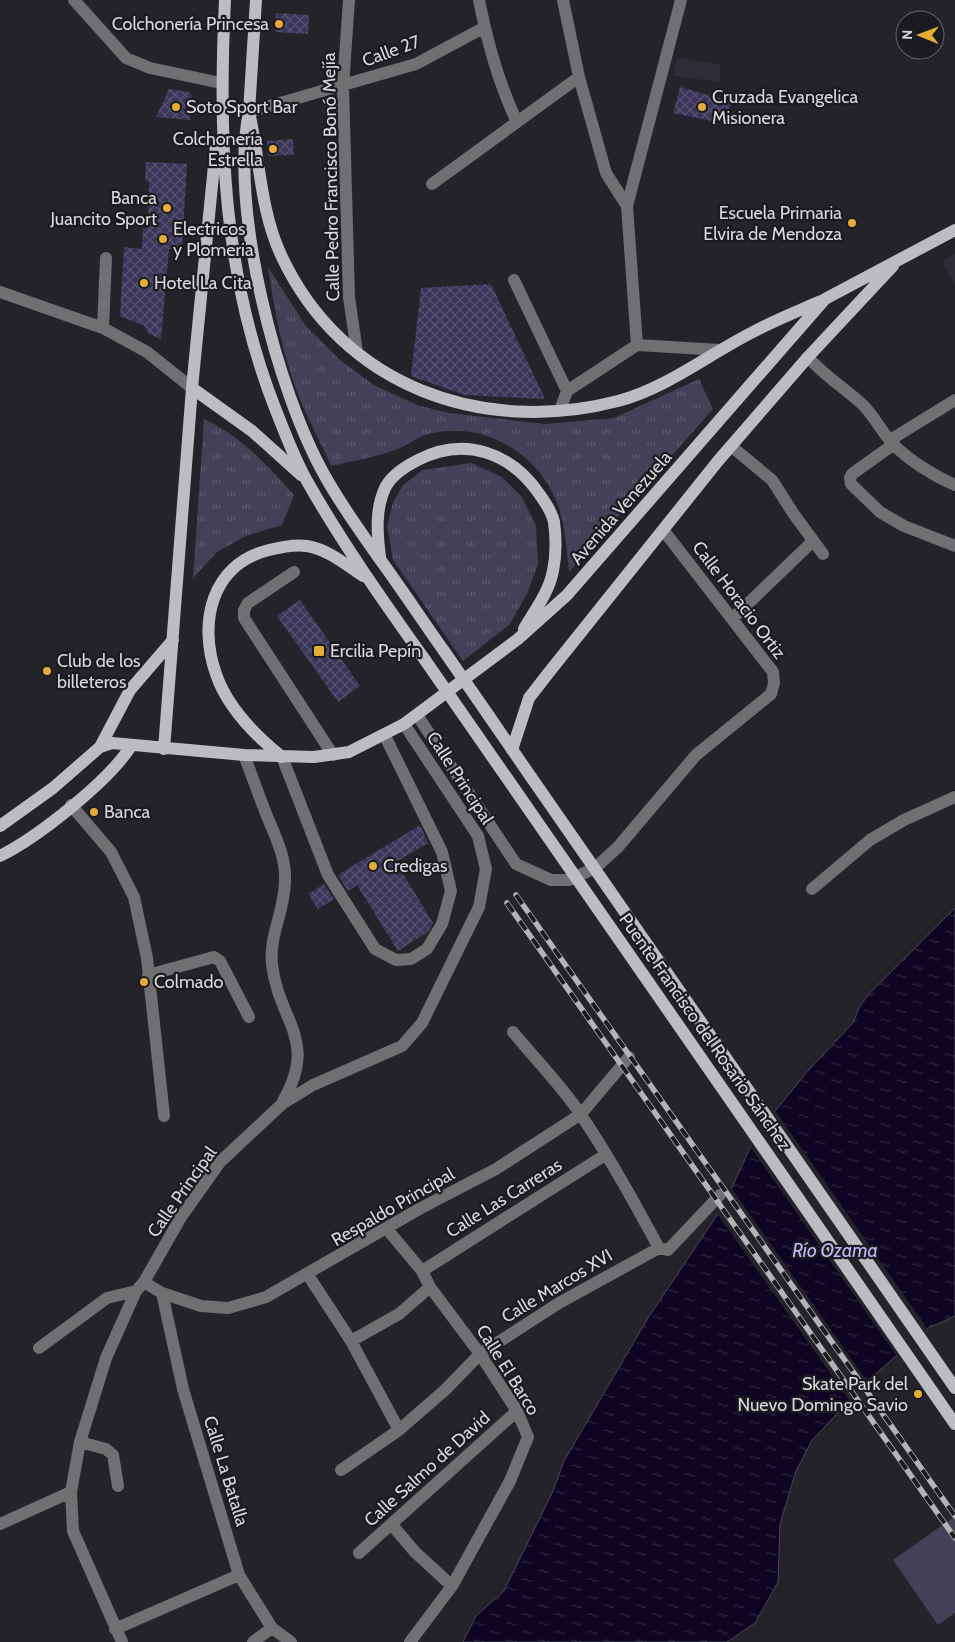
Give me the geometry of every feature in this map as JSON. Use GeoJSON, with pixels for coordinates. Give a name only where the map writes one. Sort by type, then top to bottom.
{"type":"FeatureCollection","features":[{"type":"Feature","properties":{"kind":"main road"},"geometry":{"type":"LineString","coordinates":[[164,748],[192,388],[221,82],[225,0]]}},
{"type":"Feature","properties":{"kind":"main road"},"geometry":{"type":"LineString","coordinates":[[256,0],[249,112],[267,213],[281,255],[300,291],[324,322],[384,373],[420,392],[456,404],[496,410],[560,410],[626,398],[648,390],[753,331],[825,299]]}},
{"type":"Feature","properties":{"kind":"main road"},"geometry":{"type":"LineString","coordinates":[[221,82],[223,157],[230,237],[241,300],[259,368],[285,433],[307,480]]}},
{"type":"Feature","properties":{"kind":"main road","name":"Puente Francisco del Rosario Sánchez"},"geometry":{"type":"LineString","coordinates":[[249,112],[246,128],[246,183],[252,242],[264,309],[278,364],[302,428],[324,475],[349,516],[955,1388]]}},
{"type":"Feature","properties":{"kind":"main road","name":"Avenida Venezuela"},"geometry":{"type":"LineString","coordinates":[[100,747],[112,744],[282,757],[333,755],[349,752],[385,736],[417,715],[518,639],[567,596],[825,299],[955,230]]}},
{"type":"Feature","properties":{"kind":"main road"},"geometry":{"type":"LineString","coordinates":[[512,750],[529,698],[731,446],[808,357],[899,260]]}},
{"type":"Feature","properties":{"kind":"main road"},"geometry":{"type":"LineString","coordinates":[[192,388],[252,431],[307,480]]}},
{"type":"Feature","properties":{"kind":"main road"},"geometry":{"type":"LineString","coordinates":[[380,559],[377,535],[380,502],[387,485],[399,470],[432,452],[453,447],[491,453],[534,486],[554,520],[553,571],[546,592],[518,639]]}},
{"type":"Feature","properties":{"kind":"main road","name":"Puente Francisco del Rosario Sánchez"},"geometry":{"type":"LineString","coordinates":[[307,480],[390,611],[426,660],[955,1424]]}},
{"type":"Feature","properties":{"kind":"main road"},"geometry":{"type":"LineString","coordinates":[[282,757],[266,744],[241,716],[216,676],[210,653],[209,629],[210,606],[217,588],[230,571],[245,557],[282,547],[305,546],[327,552],[368,578]]}},
{"type":"Feature","properties":{"kind":"main road"},"geometry":{"type":"LineString","coordinates":[[390,611],[409,601]]}},
{"type":"Feature","properties":{"kind":"main road"},"geometry":{"type":"LineString","coordinates":[[0,826],[53,788],[100,747],[130,690],[173,640]]}},
{"type":"Feature","properties":{"kind":"main road"},"geometry":{"type":"LineString","coordinates":[[0,856],[17,847],[103,779],[122,760],[131,746]]}},
{"type":"Feature","properties":{"kind":"street"},"geometry":{"type":"LineString","coordinates":[[74,0],[126,58],[150,68],[221,82]]}},
{"type":"Feature","properties":{"kind":"street","name":"Calle Pedro Francisco Bonó Mejía"},"geometry":{"type":"LineString","coordinates":[[349,0],[343,86],[348,297],[357,352]]}},
{"type":"Feature","properties":{"kind":"street"},"geometry":{"type":"LineString","coordinates":[[479,0],[484,27],[508,104],[517,122]]}},
{"type":"Feature","properties":{"kind":"street"},"geometry":{"type":"LineString","coordinates":[[563,0],[578,77],[606,173],[627,206]]}},
{"type":"Feature","properties":{"kind":"street"},"geometry":{"type":"LineString","coordinates":[[637,345],[627,206],[681,0]]}},
{"type":"Feature","properties":{"kind":"street","name":"Calle 27"},"geometry":{"type":"LineString","coordinates":[[249,112],[416,64],[484,27]]}},
{"type":"Feature","properties":{"kind":"street"},"geometry":{"type":"LineString","coordinates":[[432,184],[578,77]]}},
{"type":"Feature","properties":{"kind":"street"},"geometry":{"type":"LineString","coordinates":[[103,328],[106,258]]}},
{"type":"Feature","properties":{"kind":"street"},"geometry":{"type":"LineString","coordinates":[[514,280],[567,391]]}},
{"type":"Feature","properties":{"kind":"street"},"geometry":{"type":"LineString","coordinates":[[0,292],[103,328],[147,352],[192,388]]}},
{"type":"Feature","properties":{"kind":"street"},"geometry":{"type":"LineString","coordinates":[[560,410],[567,391],[637,345],[720,350]]}},
{"type":"Feature","properties":{"kind":"street"},"geometry":{"type":"LineString","coordinates":[[808,357],[820,372],[865,407],[892,442],[937,476],[955,486]]}},
{"type":"Feature","properties":{"kind":"street"},"geometry":{"type":"LineString","coordinates":[[955,400],[892,442],[852,474],[850,480],[851,484],[880,512],[904,526],[955,546]]}},
{"type":"Feature","properties":{"kind":"street"},"geometry":{"type":"LineString","coordinates":[[731,446],[772,480],[813,541],[824,554]]}},
{"type":"Feature","properties":{"kind":"street","name":"Calle Horacio Ortiz"},"geometry":{"type":"LineString","coordinates":[[417,715],[516,864],[552,880],[569,880],[595,868],[618,847],[696,755],[771,694],[774,684],[773,672],[664,531]]}},
{"type":"Feature","properties":{"kind":"street"},"geometry":{"type":"LineString","coordinates":[[732,619],[813,541]]}},
{"type":"Feature","properties":{"kind":"street"},"geometry":{"type":"LineString","coordinates":[[294,572],[248,602],[244,610],[244,618],[333,755]]}},
{"type":"Feature","properties":{"kind":"street","name":"Calle Principal"},"geometry":{"type":"LineString","coordinates":[[122,1642],[73,1531],[71,1492],[80,1442],[106,1358],[140,1287],[181,1217],[220,1162],[282,1104],[313,1085],[402,1046],[422,1023],[479,907],[486,869],[478,836],[404,724]]}},
{"type":"Feature","properties":{"kind":"street"},"geometry":{"type":"LineString","coordinates":[[282,757],[328,875],[375,949],[396,960],[411,958],[427,949],[442,924],[451,892],[442,852],[385,736]]}},
{"type":"Feature","properties":{"kind":"street"},"geometry":{"type":"LineString","coordinates":[[244,755],[279,844],[284,866],[285,889],[274,931],[272,962],[279,993],[294,1027],[298,1052],[295,1078],[282,1104]]}},
{"type":"Feature","properties":{"kind":"street"},"geometry":{"type":"LineString","coordinates":[[812,889],[870,840],[904,820],[955,797]]}},
{"type":"Feature","properties":{"kind":"street"},"geometry":{"type":"LineString","coordinates":[[71,805],[110,852],[134,897],[147,958],[164,1116]]}},
{"type":"Feature","properties":{"kind":"street"},"geometry":{"type":"LineString","coordinates":[[148,975],[214,957],[220,961],[250,1017]]}},
{"type":"Feature","properties":{"kind":"street"},"geometry":{"type":"LineString","coordinates":[[513,1032],[581,1114],[605,1155],[618,1172],[658,1248]]}},
{"type":"Feature","properties":{"kind":"street","name":"Respaldo Principal"},"geometry":{"type":"LineString","coordinates":[[140,1287],[201,1306],[228,1308],[266,1298],[387,1230],[421,1208],[496,1169],[581,1114],[628,1057]]}},
{"type":"Feature","properties":{"kind":"street","name":"Calle Las Carreras"},"geometry":{"type":"LineString","coordinates":[[422,1270],[605,1155]]}},
{"type":"Feature","properties":{"kind":"street","name":"Calle Marcos XVI"},"geometry":{"type":"LineString","coordinates":[[341,1470],[399,1430],[445,1390],[480,1354],[559,1303],[658,1248],[668,1250],[720,1195]]}},
{"type":"Feature","properties":{"kind":"street","name":"Calle El Barco"},"geometry":{"type":"LineString","coordinates":[[387,1230],[422,1270],[430,1287],[480,1354],[517,1411],[528,1437],[510,1481],[452,1586],[410,1642]]}},
{"type":"Feature","properties":{"kind":"street"},"geometry":{"type":"LineString","coordinates":[[308,1275],[351,1342],[399,1430]]}},
{"type":"Feature","properties":{"kind":"street"},"geometry":{"type":"LineString","coordinates":[[39,1348],[107,1298],[140,1287]]}},
{"type":"Feature","properties":{"kind":"street"},"geometry":{"type":"LineString","coordinates":[[351,1342],[399,1314],[430,1287]]}},
{"type":"Feature","properties":{"kind":"street","name":"Calle La Batalla"},"geometry":{"type":"LineString","coordinates":[[162,1293],[188,1405],[238,1575],[272,1628],[291,1642]]}},
{"type":"Feature","properties":{"kind":"street","name":"Calle Salmo de David"},"geometry":{"type":"LineString","coordinates":[[359,1553],[517,1411]]}},
{"type":"Feature","properties":{"kind":"street"},"geometry":{"type":"LineString","coordinates":[[80,1442],[106,1449],[112,1455],[118,1486]]}},
{"type":"Feature","properties":{"kind":"street"},"geometry":{"type":"LineString","coordinates":[[0,1524],[71,1492]]}},
{"type":"Feature","properties":{"kind":"street"},"geometry":{"type":"LineString","coordinates":[[392,1525],[415,1552],[452,1586]]}},
{"type":"Feature","properties":{"kind":"street"},"geometry":{"type":"LineString","coordinates":[[115,1629],[238,1575]]}},
{"type":"Feature","properties":{"kind":"street"},"geometry":{"type":"LineString","coordinates":[[253,1642],[272,1628]]}},
{"type":"Feature","properties":{"kind":"shaded area"},"geometry":{"type":"Polygon","coordinates":[[[677,58],[721,65],[719,82],[673,76],[677,58]]]}},
{"type":"Feature","properties":{"kind":"shaded area"},"geometry":{"type":"Polygon","coordinates":[[[955,254],[955,286],[942,261],[955,254]]]}},
{"type":"Feature","properties":{"kind":"green space"},"geometry":{"type":"Polygon","coordinates":[[[268,267],[306,326],[340,360],[374,385],[417,405],[449,413],[545,424],[614,418],[699,379],[713,409],[569,572],[563,523],[551,489],[539,472],[524,457],[490,437],[470,432],[450,431],[429,434],[390,452],[331,466],[295,387],[277,319],[268,267]]]}},
{"type":"Feature","properties":{"kind":"green space"},"geometry":{"type":"Polygon","coordinates":[[[204,419],[230,434],[253,452],[294,495],[282,525],[246,536],[217,552],[193,578],[204,419]]]}},
{"type":"Feature","properties":{"kind":"green space"},"geometry":{"type":"Polygon","coordinates":[[[471,463],[502,477],[522,497],[536,526],[538,564],[527,594],[509,625],[463,661],[393,560],[387,526],[393,502],[403,485],[423,470],[471,463]]]}},
{"type":"Feature","properties":{"kind":"green space"},"geometry":{"type":"Polygon","coordinates":[[[955,1516],[955,1613],[938,1625],[893,1560],[955,1516]]]}},
{"type":"Feature","properties":{"kind":"water","name":"Río Ozama"},"geometry":{"type":"Polygon","coordinates":[[[955,908],[955,1316],[928,1328],[872,1377],[812,1440],[796,1471],[780,1524],[778,1582],[755,1623],[727,1642],[463,1642],[476,1616],[504,1591],[553,1491],[564,1461],[648,1318],[724,1205],[750,1148],[768,1120],[806,1073],[853,1023],[860,1006],[870,993],[955,908]]]}},
{"type":"Feature","properties":{"kind":"pier"},"geometry":{"type":"Polygon","coordinates":[[[774,1109],[929,1331],[898,1358],[749,1145],[774,1109]]]}},
{"type":"Feature","properties":{"kind":"pier"},"geometry":{"type":"Polygon","coordinates":[[[730,1186],[869,1384],[851,1403],[716,1212],[730,1186]]]}},
{"type":"Feature","properties":{"kind":"building"},"geometry":{"type":"Polygon","coordinates":[[[276,13],[309,15],[308,34],[275,32],[276,13]]]}},
{"type":"Feature","properties":{"kind":"building","name":"Cruzada Evangelica Misionera"},"geometry":{"type":"Polygon","coordinates":[[[680,87],[733,102],[721,123],[673,113],[680,87]]]}},
{"type":"Feature","properties":{"kind":"building","name":"Soto Sport Bar"},"geometry":{"type":"Polygon","coordinates":[[[169,89],[189,92],[192,96],[190,120],[156,117],[169,89]]]}},
{"type":"Feature","properties":{"kind":"building"},"geometry":{"type":"Polygon","coordinates":[[[293,139],[294,155],[268,156],[267,141],[293,139]]]}},
{"type":"Feature","properties":{"kind":"building"},"geometry":{"type":"Polygon","coordinates":[[[146,162],[187,164],[182,249],[169,249],[161,339],[149,334],[144,326],[120,316],[124,247],[142,249],[143,228],[148,228],[149,181],[145,181],[146,162]]]}},
{"type":"Feature","properties":{"kind":"building"},"geometry":{"type":"Polygon","coordinates":[[[491,284],[545,399],[464,395],[411,376],[421,288],[491,284]]]}},
{"type":"Feature","properties":{"kind":"building","name":"Ercilia Pepín"},"geometry":{"type":"Polygon","coordinates":[[[300,600],[360,686],[338,702],[277,616],[300,600]]]}},
{"type":"Feature","properties":{"kind":"building"},"geometry":{"type":"Polygon","coordinates":[[[420,825],[428,843],[396,862],[433,923],[428,932],[398,951],[357,885],[348,891],[338,875],[420,825]]]}},
{"type":"Feature","properties":{"kind":"building"},"geometry":{"type":"Polygon","coordinates":[[[324,884],[334,899],[318,909],[308,894],[324,884]]]}},
{"type":"Feature","properties":{"kind":"railway"},"geometry":{"type":"LineString","coordinates":[[516,895],[955,1516]]}},
{"type":"Feature","properties":{"kind":"railway"},"geometry":{"type":"LineString","coordinates":[[507,903],[955,1538]]}},
{"type":"Feature","properties":{"kind":"place","name":"Colchonería Princesa"},"geometry":{"type":"Point","coordinates":[279,24]}},
{"type":"Feature","properties":{"kind":"place","name":"Soto Sport Bar"},"geometry":{"type":"Point","coordinates":[176,107]}},
{"type":"Feature","properties":{"kind":"place","name":"Cruzada Evangelica Misionera"},"geometry":{"type":"Point","coordinates":[702,107]}},
{"type":"Feature","properties":{"kind":"place","name":"Colchonería Estrella"},"geometry":{"type":"Point","coordinates":[273,149]}},
{"type":"Feature","properties":{"kind":"place","name":"Banca Juancito Sport"},"geometry":{"type":"Point","coordinates":[167,208]}},
{"type":"Feature","properties":{"kind":"place","name":"Escuela Primaria Elvira de Mendoza"},"geometry":{"type":"Point","coordinates":[852,223]}},
{"type":"Feature","properties":{"kind":"place","name":"Electricos y Plomeria"},"geometry":{"type":"Point","coordinates":[163,239]}},
{"type":"Feature","properties":{"kind":"place","name":"Hotel La Cita"},"geometry":{"type":"Point","coordinates":[144,283]}},
{"type":"Feature","properties":{"kind":"place","name":"Ercilia Pepín"},"geometry":{"type":"Point","coordinates":[319,651]}},
{"type":"Feature","properties":{"kind":"place","name":"Club de los billeteros"},"geometry":{"type":"Point","coordinates":[47,671]}},
{"type":"Feature","properties":{"kind":"place","name":"Banca"},"geometry":{"type":"Point","coordinates":[94,812]}},
{"type":"Feature","properties":{"kind":"place","name":"Credigas"},"geometry":{"type":"Point","coordinates":[373,866]}},
{"type":"Feature","properties":{"kind":"place","name":"Colmado"},"geometry":{"type":"Point","coordinates":[144,982]}},
{"type":"Feature","properties":{"kind":"place","name":"Skate Park del Nuevo Domingo Savio"},"geometry":{"type":"Point","coordinates":[918,1394]}}]}
